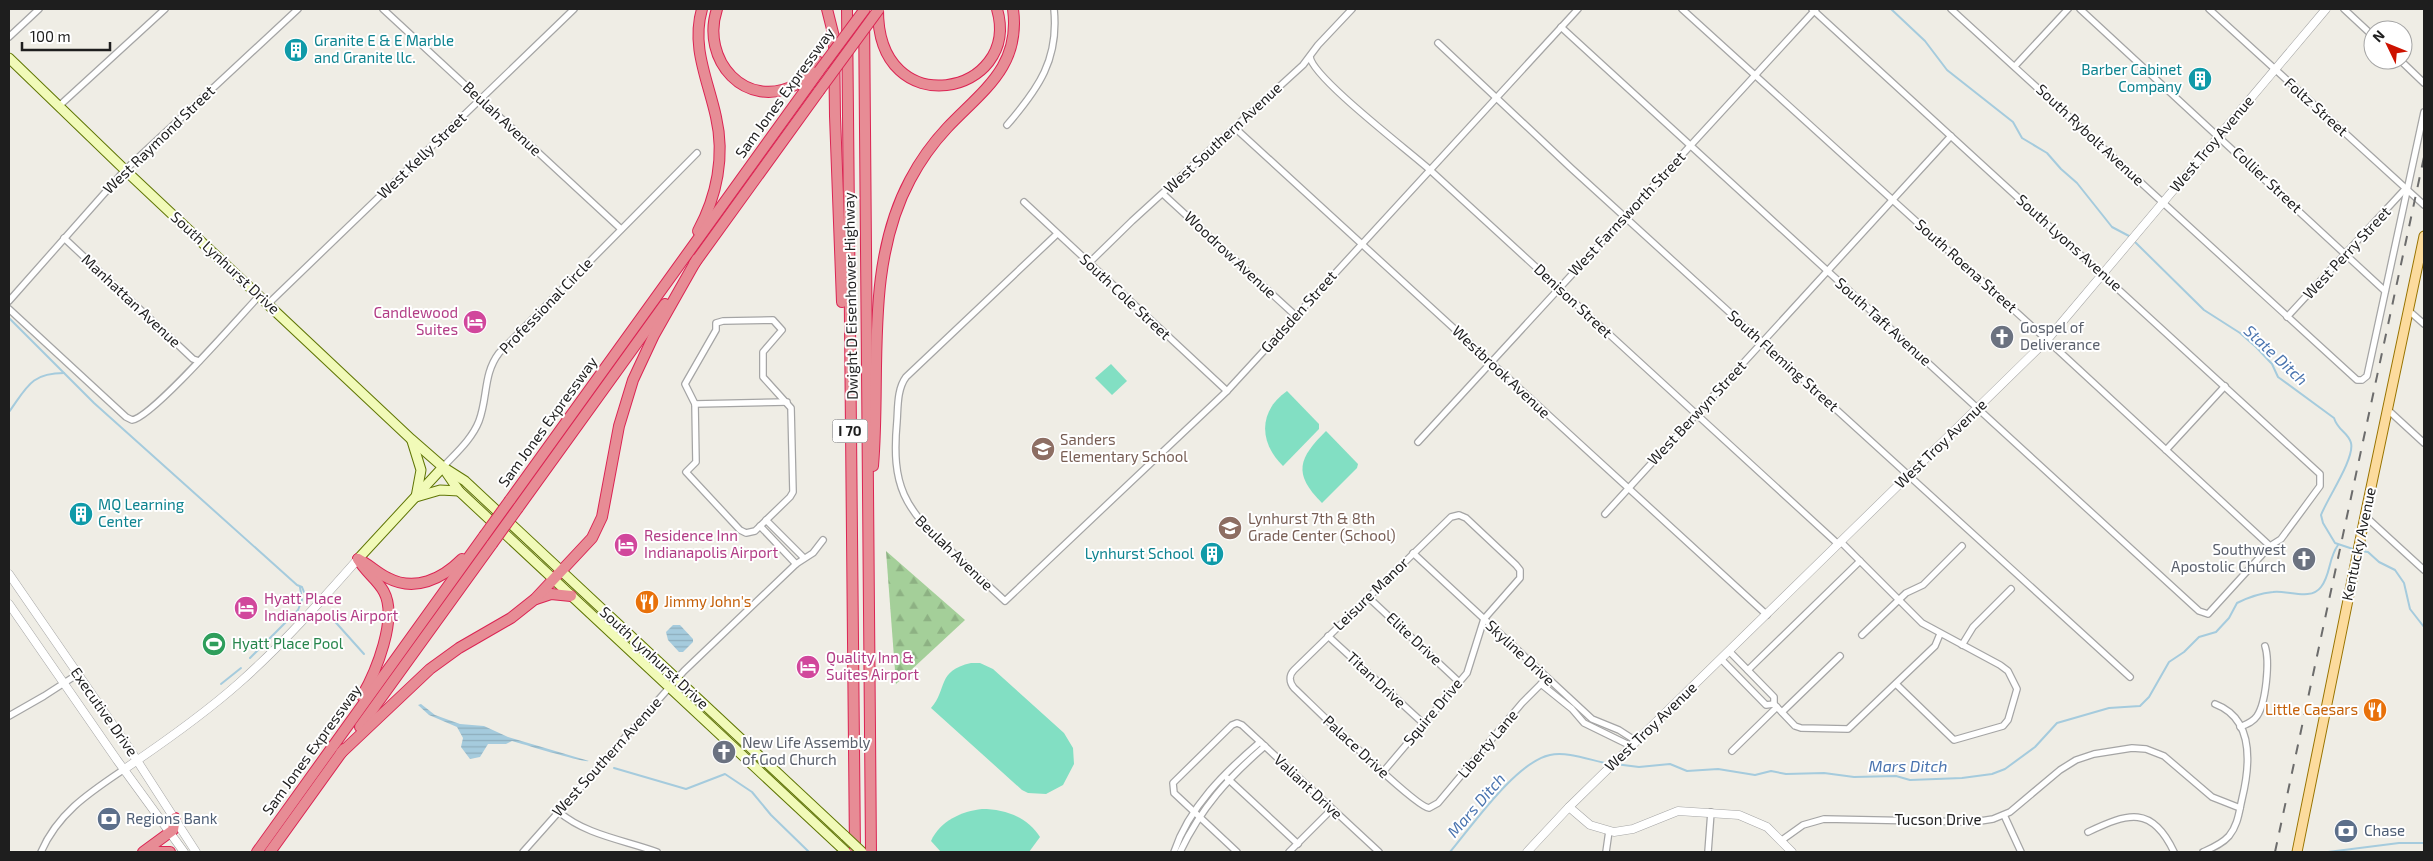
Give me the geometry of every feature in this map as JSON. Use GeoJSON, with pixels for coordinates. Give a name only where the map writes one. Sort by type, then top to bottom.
{"type":"FeatureCollection","features":[{"type":"Feature","properties":{"kind":"highway"},"geometry":{"type":"LineString","coordinates":[[664,286],[704,218],[718,177],[720,158],[718,127],[698,48],[698,28],[702,9]]}},
{"type":"Feature","properties":{"kind":"highway"},"geometry":{"type":"LineString","coordinates":[[717,9],[712,29],[716,54],[728,72],[746,85],[772,90],[789,87],[805,79],[819,67]]}},
{"type":"Feature","properties":{"kind":"highway"},"geometry":{"type":"LineString","coordinates":[[827,9],[834,37],[834,116],[842,318],[849,360]]}},
{"type":"Feature","properties":{"kind":"highway","name":"Dwight D Eisenhower Highway"},"geometry":{"type":"LineString","coordinates":[[847,9],[849,852]]}},
{"type":"Feature","properties":{"kind":"highway","name":"Sam Jones Expressway"},"geometry":{"type":"LineString","coordinates":[[270,852],[492,544],[514,504],[664,286],[819,67],[838,46],[864,9]]}},
{"type":"Feature","properties":{"kind":"highway","name":"Dwight D Eisenhower Highway"},"geometry":{"type":"LineString","coordinates":[[864,9],[871,852]]}},
{"type":"Feature","properties":{"kind":"highway"},"geometry":{"type":"LineString","coordinates":[[877,10],[880,41],[893,64],[914,80],[940,86],[964,81],[975,75],[987,64],[996,50],[999,39],[1000,23],[997,9]]}},
{"type":"Feature","properties":{"kind":"highway"},"geometry":{"type":"LineString","coordinates":[[867,526],[875,437],[880,286],[888,237],[904,193],[922,160],[947,128],[990,85],[1004,66],[1014,35],[1013,9]]}},
{"type":"Feature","properties":{"kind":"highway","name":"Sam Jones Expressway"},"geometry":{"type":"LineString","coordinates":[[256,852],[484,536],[514,504],[697,259],[877,10]]}},
{"type":"Feature","properties":{"kind":"highway"},"geometry":{"type":"LineString","coordinates":[[341,753],[430,669],[459,648],[519,613],[535,600],[553,578],[579,555],[598,529],[619,426],[635,376],[654,335],[697,259]]}},
{"type":"Feature","properties":{"kind":"highway"},"geometry":{"type":"LineString","coordinates":[[358,559],[370,565],[385,577],[398,582],[425,583],[435,580],[449,571],[484,536]]}},
{"type":"Feature","properties":{"kind":"highway"},"geometry":{"type":"LineString","coordinates":[[341,734],[374,672],[384,642],[388,610],[384,592],[363,569],[358,559]]}},
{"type":"Feature","properties":{"kind":"highway"},"geometry":{"type":"LineString","coordinates":[[535,600],[551,594],[571,596]]}},
{"type":"Feature","properties":{"kind":"highway"},"geometry":{"type":"LineString","coordinates":[[145,852],[170,834],[175,827],[174,818]]}},
{"type":"Feature","properties":{"kind":"highway"},"geometry":{"type":"LineString","coordinates":[[145,852],[170,852]]}},
{"type":"Feature","properties":{"kind":"main road","name":"South Lynhurst Drive"},"geometry":{"type":"LineString","coordinates":[[9,58],[411,439],[443,467],[465,481],[862,852]]}},
{"type":"Feature","properties":{"kind":"main road","name":"Kentucky Avenue"},"geometry":{"type":"LineString","coordinates":[[2297,852],[2424,236]]}},
{"type":"Feature","properties":{"kind":"main road"},"geometry":{"type":"LineString","coordinates":[[411,439],[421,470],[416,497]]}},
{"type":"Feature","properties":{"kind":"main road","name":"South Lynhurst Drive"},"geometry":{"type":"LineString","coordinates":[[443,467],[459,490],[849,852]]}},
{"type":"Feature","properties":{"kind":"main road"},"geometry":{"type":"LineString","coordinates":[[358,559],[443,467]]}},
{"type":"Feature","properties":{"kind":"main road"},"geometry":{"type":"LineString","coordinates":[[416,497],[440,490],[459,490]]}},
{"type":"Feature","properties":{"kind":"street"},"geometry":{"type":"LineString","coordinates":[[9,37],[39,9]]}},
{"type":"Feature","properties":{"kind":"street"},"geometry":{"type":"LineString","coordinates":[[59,106],[165,9]]}},
{"type":"Feature","properties":{"kind":"street","name":"West Raymond Street"},"geometry":{"type":"LineString","coordinates":[[9,301],[125,170],[298,9]]}},
{"type":"Feature","properties":{"kind":"street","name":"Beulah Avenue"},"geometry":{"type":"LineString","coordinates":[[384,9],[621,229]]}},
{"type":"Feature","properties":{"kind":"street","name":"West Kelly Street"},"geometry":{"type":"LineString","coordinates":[[269,303],[574,9]]}},
{"type":"Feature","properties":{"kind":"street"},"geometry":{"type":"LineString","coordinates":[[1007,124],[1031,97],[1042,78],[1051,56],[1055,31],[1054,9]]}},
{"type":"Feature","properties":{"kind":"street","name":"West Southern Avenue"},"geometry":{"type":"LineString","coordinates":[[1089,263],[1303,65],[1352,9]]}},
{"type":"Feature","properties":{"kind":"street","name":"Gadsden Street"},"geometry":{"type":"LineString","coordinates":[[1005,601],[1227,391],[1578,9]]}},
{"type":"Feature","properties":{"kind":"street","name":"South Roena Street"},"geometry":{"type":"LineString","coordinates":[[1682,9],[2047,340],[2270,546]]}},
{"type":"Feature","properties":{"kind":"street","name":"West Farnsworth Street"},"geometry":{"type":"LineString","coordinates":[[1418,442],[1814,9]]}},
{"type":"Feature","properties":{"kind":"street","name":"South Lyons Avenue"},"geometry":{"type":"LineString","coordinates":[[1814,9],[2320,474],[2320,486],[2281,539],[2270,546]]}},
{"type":"Feature","properties":{"kind":"street","name":"South Rybolt Avenue"},"geometry":{"type":"LineString","coordinates":[[1951,9],[2354,378],[2362,380],[2367,376],[2386,292]]}},
{"type":"Feature","properties":{"kind":"street"},"geometry":{"type":"LineString","coordinates":[[2015,66],[2068,9]]}},
{"type":"Feature","properties":{"kind":"street","name":"Collier Street"},"geometry":{"type":"LineString","coordinates":[[2080,9],[2386,292]]}},
{"type":"Feature","properties":{"kind":"street","name":"Foltz Street"},"geometry":{"type":"LineString","coordinates":[[2209,9],[2424,205]]}},
{"type":"Feature","properties":{"kind":"street","name":"West Troy Avenue"},"geometry":{"type":"LineString","coordinates":[[1526,852],[1622,754],[2047,340],[2326,9]]}},
{"type":"Feature","properties":{"kind":"street"},"geometry":{"type":"LineString","coordinates":[[2344,9],[2363,27]]}},
{"type":"Feature","properties":{"kind":"street","name":"South Taft Avenue"},"geometry":{"type":"LineString","coordinates":[[1561,27],[2199,611],[2208,614],[2270,546]]}},
{"type":"Feature","properties":{"kind":"street","name":"South Fleming Street"},"geometry":{"type":"LineString","coordinates":[[1438,43],[1762,342],[2130,677]]}},
{"type":"Feature","properties":{"kind":"street","name":"Denison Street"},"geometry":{"type":"LineString","coordinates":[[1310,57],[1311,63],[1320,73],[1364,115],[1430,170],[1696,414],[1860,561],[1918,619],[1940,634],[2003,667],[2015,682],[2017,689],[2005,724],[1952,740],[1896,684]]}},
{"type":"Feature","properties":{"kind":"street"},"geometry":{"type":"LineString","coordinates":[[2410,70],[2424,83]]}},
{"type":"Feature","properties":{"kind":"street"},"geometry":{"type":"LineString","coordinates":[[2386,292],[2424,112]]}},
{"type":"Feature","properties":{"kind":"street","name":"Westbrook Avenue"},"geometry":{"type":"LineString","coordinates":[[1235,128],[1767,614]]}},
{"type":"Feature","properties":{"kind":"street","name":"West Berwyn Street"},"geometry":{"type":"LineString","coordinates":[[1605,514],[1951,136]]}},
{"type":"Feature","properties":{"kind":"street","name":"Professional Circle"},"geometry":{"type":"LineString","coordinates":[[443,467],[465,443],[476,427],[482,411],[488,374],[497,356],[697,153]]}},
{"type":"Feature","properties":{"kind":"street","name":"West Perry Street"},"geometry":{"type":"LineString","coordinates":[[2287,317],[2407,189]]}},
{"type":"Feature","properties":{"kind":"street","name":"Woodrow Avenue"},"geometry":{"type":"LineString","coordinates":[[1163,194],[1296,316]]}},
{"type":"Feature","properties":{"kind":"street","name":"South Cole Street"},"geometry":{"type":"LineString","coordinates":[[1024,202],[1227,391]]}},
{"type":"Feature","properties":{"kind":"street","name":"Beulah Avenue"},"geometry":{"type":"LineString","coordinates":[[1005,601],[922,525],[907,502],[899,482],[896,462],[896,432],[900,390],[903,381],[1057,234]]}},
{"type":"Feature","properties":{"kind":"street","name":"Manhattan Avenue"},"geometry":{"type":"LineString","coordinates":[[64,238],[193,359],[199,361]]}},
{"type":"Feature","properties":{"kind":"street"},"geometry":{"type":"LineString","coordinates":[[9,309],[126,417],[136,420],[145,415],[199,361],[260,295]]}},
{"type":"Feature","properties":{"kind":"street"},"geometry":{"type":"LineString","coordinates":[[2408,310],[2424,324]]}},
{"type":"Feature","properties":{"kind":"street"},"geometry":{"type":"LineString","coordinates":[[773,320],[782,330],[764,352],[763,377],[787,402],[792,408],[792,494],[760,526],[750,533],[741,531],[687,473],[696,462],[695,404],[685,384],[716,330],[716,323],[723,321],[773,320]]}},
{"type":"Feature","properties":{"kind":"street"},"geometry":{"type":"LineString","coordinates":[[2166,450],[2225,386]]}},
{"type":"Feature","properties":{"kind":"street"},"geometry":{"type":"LineString","coordinates":[[695,404],[787,402]]}},
{"type":"Feature","properties":{"kind":"street"},"geometry":{"type":"LineString","coordinates":[[2387,409],[2424,442]]}},
{"type":"Feature","properties":{"kind":"street","name":"Leisure Manor"},"geometry":{"type":"LineString","coordinates":[[1290,679],[1294,670],[1449,518],[1457,515],[1466,518],[1516,565],[1520,574]]}},
{"type":"Feature","properties":{"kind":"street"},"geometry":{"type":"LineString","coordinates":[[2365,516],[2424,570]]}},
{"type":"Feature","properties":{"kind":"street"},"geometry":{"type":"LineString","coordinates":[[766,520],[804,558]]}},
{"type":"Feature","properties":{"kind":"street"},"geometry":{"type":"LineString","coordinates":[[760,526],[796,564]]}},
{"type":"Feature","properties":{"kind":"street","name":"West Southern Avenue"},"geometry":{"type":"LineString","coordinates":[[523,852],[677,679],[796,564],[813,553],[824,540]]}},
{"type":"Feature","properties":{"kind":"street"},"geometry":{"type":"LineString","coordinates":[[1862,635],[1908,591],[1923,585],[1962,546]]}},
{"type":"Feature","properties":{"kind":"street","name":"Skyline Drive"},"geometry":{"type":"LineString","coordinates":[[1413,553],[1592,719],[1619,730],[1633,744]]}},
{"type":"Feature","properties":{"kind":"street"},"geometry":{"type":"LineString","coordinates":[[41,852],[57,823],[69,810],[194,720],[246,678],[298,626],[358,559]]}},
{"type":"Feature","properties":{"kind":"street"},"geometry":{"type":"LineString","coordinates":[[1748,670],[1860,561]]}},
{"type":"Feature","properties":{"kind":"street","name":"Squire Drive"},"geometry":{"type":"LineString","coordinates":[[1383,772],[1469,668],[1484,619],[1518,583],[1520,574]]}},
{"type":"Feature","properties":{"kind":"street","name":"Executive Drive"},"geometry":{"type":"LineString","coordinates":[[10,577],[137,760],[196,852]]}},
{"type":"Feature","properties":{"kind":"street"},"geometry":{"type":"LineString","coordinates":[[1962,645],[1973,627],[2011,589]]}},
{"type":"Feature","properties":{"kind":"street","name":"Elite Drive"},"geometry":{"type":"LineString","coordinates":[[1368,597],[1459,682]]}},
{"type":"Feature","properties":{"kind":"street","name":"Executive Drive"},"geometry":{"type":"LineString","coordinates":[[9,604],[123,770],[184,852]]}},
{"type":"Feature","properties":{"kind":"street"},"geometry":{"type":"LineString","coordinates":[[1729,651],[1774,697],[1776,706],[1800,728],[1848,730],[1935,646],[1940,634]]}},
{"type":"Feature","properties":{"kind":"street","name":"Titan Drive"},"geometry":{"type":"LineString","coordinates":[[1328,636],[1424,724]]}},
{"type":"Feature","properties":{"kind":"street"},"geometry":{"type":"LineString","coordinates":[[2240,727],[2254,719],[2261,708],[2268,661],[2264,646]]}},
{"type":"Feature","properties":{"kind":"street"},"geometry":{"type":"LineString","coordinates":[[1782,712],[1840,656]]}},
{"type":"Feature","properties":{"kind":"street"},"geometry":{"type":"LineString","coordinates":[[1721,659],[1766,704],[1776,706]]}},
{"type":"Feature","properties":{"kind":"street"},"geometry":{"type":"LineString","coordinates":[[9,716],[78,674]]}},
{"type":"Feature","properties":{"kind":"street","name":"Liberty Lane"},"geometry":{"type":"LineString","coordinates":[[1429,808],[1438,803],[1522,703],[1546,678]]}},
{"type":"Feature","properties":{"kind":"street","name":"Palace Drive"},"geometry":{"type":"LineString","coordinates":[[1290,679],[1294,688],[1383,772],[1419,804],[1429,808]]}},
{"type":"Feature","properties":{"kind":"street","name":"Skyline Drive"},"geometry":{"type":"LineString","coordinates":[[1541,684],[1572,709],[1584,723],[1633,744]]}},
{"type":"Feature","properties":{"kind":"street"},"geometry":{"type":"LineString","coordinates":[[2203,852],[2219,845],[2229,836],[2236,824],[2248,764],[2245,739],[2240,727],[2230,712],[2215,704]]}},
{"type":"Feature","properties":{"kind":"street"},"geometry":{"type":"LineString","coordinates":[[1732,751],[1776,706]]}},
{"type":"Feature","properties":{"kind":"street","name":"Valiant Drive"},"geometry":{"type":"LineString","coordinates":[[1196,815],[1174,793],[1173,783],[1232,725],[1237,723],[1379,852]]}},
{"type":"Feature","properties":{"kind":"street"},"geometry":{"type":"LineString","coordinates":[[1174,852],[1224,774],[1262,744]]}},
{"type":"Feature","properties":{"kind":"street"},"geometry":{"type":"LineString","coordinates":[[1180,852],[1196,815],[1262,744]]}},
{"type":"Feature","properties":{"kind":"street","name":"Tucson Drive"},"geometry":{"type":"LineString","coordinates":[[1782,840],[1803,825],[1824,819],[1979,821],[2004,815],[2074,761],[2094,754],[2138,748],[2152,750],[2164,756],[2212,796],[2240,808]]}},
{"type":"Feature","properties":{"kind":"street"},"geometry":{"type":"LineString","coordinates":[[1224,774],[1298,844]]}},
{"type":"Feature","properties":{"kind":"street"},"geometry":{"type":"LineString","coordinates":[[1569,807],[1588,824],[1609,831],[1630,830],[1675,811],[1711,812],[1750,818],[1767,827],[1792,852]]}},
{"type":"Feature","properties":{"kind":"street"},"geometry":{"type":"LineString","coordinates":[[1289,852],[1332,809]]}},
{"type":"Feature","properties":{"kind":"street"},"geometry":{"type":"LineString","coordinates":[[559,812],[570,821],[585,829],[657,852]]}},
{"type":"Feature","properties":{"kind":"street"},"geometry":{"type":"LineString","coordinates":[[1708,852],[1711,812]]}},
{"type":"Feature","properties":{"kind":"street"},"geometry":{"type":"LineString","coordinates":[[1196,815],[1237,852]]}},
{"type":"Feature","properties":{"kind":"street"},"geometry":{"type":"LineString","coordinates":[[2004,815],[2021,852]]}},
{"type":"Feature","properties":{"kind":"street"},"geometry":{"type":"LineString","coordinates":[[2088,832],[2121,817],[2137,817],[2160,828],[2174,852]]}},
{"type":"Feature","properties":{"kind":"street"},"geometry":{"type":"LineString","coordinates":[[1606,852],[1609,831]]}},
{"type":"Feature","properties":{"kind":"green space"},"geometry":{"type":"Polygon","coordinates":[[[1111,364],[1127,381],[1112,395],[1095,378],[1111,364]]]}},
{"type":"Feature","properties":{"kind":"green space"},"geometry":{"type":"Polygon","coordinates":[[[1287,391],[1319,424],[1319,429],[1283,466],[1269,447],[1265,427],[1271,408],[1287,391]]]}},
{"type":"Feature","properties":{"kind":"green space"},"geometry":{"type":"Polygon","coordinates":[[[1326,431],[1358,464],[1357,468],[1322,503],[1306,483],[1303,466],[1310,449],[1326,431]]]}},
{"type":"Feature","properties":{"kind":"green space"},"geometry":{"type":"Polygon","coordinates":[[[886,551],[965,620],[896,684],[886,551]]]}},
{"type":"Feature","properties":{"kind":"green space"},"geometry":{"type":"Polygon","coordinates":[[[980,663],[993,669],[1064,733],[1073,748],[1074,764],[1063,785],[1046,794],[1028,793],[1022,790],[931,708],[947,676],[960,666],[980,663]]]}},
{"type":"Feature","properties":{"kind":"green space"},"geometry":{"type":"Polygon","coordinates":[[[982,809],[1007,813],[1022,819],[1040,837],[1029,852],[941,852],[931,841],[940,828],[952,818],[982,809]]]}},
{"type":"Feature","properties":{"kind":"water"},"geometry":{"type":"Polygon","coordinates":[[[673,625],[680,625],[693,639],[693,642],[683,652],[679,652],[668,640],[666,632],[673,625]]]}},
{"type":"Feature","properties":{"kind":"water"},"geometry":{"type":"Polygon","coordinates":[[[421,704],[435,715],[460,724],[484,726],[508,737],[589,761],[512,741],[506,744],[488,744],[480,757],[470,759],[461,747],[463,738],[457,727],[429,715],[418,705],[421,704]]]}},
{"type":"Feature","properties":{"kind":"waterway","name":"State Ditch"},"geometry":{"type":"LineString","coordinates":[[1891,9],[1925,41],[1947,70],[2013,122],[2022,138],[2047,153],[2077,183],[2112,227],[2129,236]]}},
{"type":"Feature","properties":{"kind":"waterway","name":"State Ditch"},"geometry":{"type":"LineString","coordinates":[[2135,242],[2204,310],[2240,333],[2256,347],[2272,364],[2278,377],[2334,418],[2338,426],[2348,436],[2351,443],[2349,458],[2321,515],[2323,523],[2335,543],[2356,550]]}},
{"type":"Feature","properties":{"kind":"waterway"},"geometry":{"type":"LineString","coordinates":[[9,318],[94,403],[297,585],[302,587],[304,592]]}},
{"type":"Feature","properties":{"kind":"waterway"},"geometry":{"type":"LineString","coordinates":[[9,412],[31,383],[44,376],[64,373]]}},
{"type":"Feature","properties":{"kind":"waterway","name":"Mars Ditch"},"geometry":{"type":"LineString","coordinates":[[1615,764],[1639,767],[1670,764],[1687,771],[1718,769],[1755,775],[1771,771],[1786,774],[1824,773],[1854,777],[1896,776],[1910,780],[1962,778],[1992,774],[2005,769],[2035,747],[2057,723],[2109,708],[2140,706],[2149,697],[2169,662],[2184,652],[2199,637],[2216,632],[2229,618],[2237,603],[2269,593],[2305,594],[2317,591],[2324,582],[2338,545]]}},
{"type":"Feature","properties":{"kind":"waterway","name":"State Ditch"},"geometry":{"type":"LineString","coordinates":[[2360,551],[2368,552],[2379,562],[2395,570],[2404,583],[2410,609],[2424,627]]}},
{"type":"Feature","properties":{"kind":"waterway"},"geometry":{"type":"LineString","coordinates":[[250,658],[298,610],[302,600],[300,587]]}},
{"type":"Feature","properties":{"kind":"waterway"},"geometry":{"type":"LineString","coordinates":[[330,616],[364,654]]}},
{"type":"Feature","properties":{"kind":"waterway"},"geometry":{"type":"LineString","coordinates":[[221,684],[241,668]]}},
{"type":"Feature","properties":{"kind":"waterway","name":"Mars Ditch"},"geometry":{"type":"LineString","coordinates":[[1450,852],[1495,796],[1523,769],[1537,760],[1550,755],[1564,754],[1610,764]]}},
{"type":"Feature","properties":{"kind":"waterway"},"geometry":{"type":"LineString","coordinates":[[614,768],[686,789],[725,774],[752,792],[771,815],[809,852]]}},
{"type":"Feature","properties":{"kind":"waterway"},"geometry":{"type":"LineString","coordinates":[[2328,852],[2399,843],[2424,843]]}},
{"type":"Feature","properties":{"kind":"railway"},"geometry":{"type":"LineString","coordinates":[[2275,852],[2424,157]]}},
{"type":"Feature","properties":{"kind":"place","name":"Granite E & E Marble and Granite llc."},"geometry":{"type":"Point","coordinates":[296,50]}},
{"type":"Feature","properties":{"kind":"place","name":"Barber Cabinet Company"},"geometry":{"type":"Point","coordinates":[2200,79]}},
{"type":"Feature","properties":{"kind":"place","name":"Candlewood Suites"},"geometry":{"type":"Point","coordinates":[475,322]}},
{"type":"Feature","properties":{"kind":"place","name":"Gospel of Deliverance"},"geometry":{"type":"Point","coordinates":[2002,337]}},
{"type":"Feature","properties":{"kind":"place","name":"Sanders Elementary School"},"geometry":{"type":"Point","coordinates":[1043,449]}},
{"type":"Feature","properties":{"kind":"place","name":"MQ Learning Center"},"geometry":{"type":"Point","coordinates":[81,514]}},
{"type":"Feature","properties":{"kind":"place","name":"Lynhurst 7th & 8th Grade Center (School)"},"geometry":{"type":"Point","coordinates":[1230,528]}},
{"type":"Feature","properties":{"kind":"place","name":"Residence Inn Indianapolis Airport"},"geometry":{"type":"Point","coordinates":[626,545]}},
{"type":"Feature","properties":{"kind":"place","name":"Lynhurst School"},"geometry":{"type":"Point","coordinates":[1212,554]}},
{"type":"Feature","properties":{"kind":"place","name":"Southwest Apostolic Church"},"geometry":{"type":"Point","coordinates":[2304,559]}},
{"type":"Feature","properties":{"kind":"place","name":"Jimmy John's"},"geometry":{"type":"Point","coordinates":[647,602]}},
{"type":"Feature","properties":{"kind":"place","name":"Hyatt Place Indianapolis Airport"},"geometry":{"type":"Point","coordinates":[246,608]}},
{"type":"Feature","properties":{"kind":"place","name":"Hyatt Place Pool"},"geometry":{"type":"Point","coordinates":[214,644]}},
{"type":"Feature","properties":{"kind":"place","name":"Quality Inn & Suites Airport"},"geometry":{"type":"Point","coordinates":[808,667]}},
{"type":"Feature","properties":{"kind":"place","name":"Little Caesars"},"geometry":{"type":"Point","coordinates":[2375,710]}},
{"type":"Feature","properties":{"kind":"place","name":"New Life Assembly of God Church"},"geometry":{"type":"Point","coordinates":[724,752]}},
{"type":"Feature","properties":{"kind":"place","name":"Regions Bank"},"geometry":{"type":"Point","coordinates":[109,819]}},
{"type":"Feature","properties":{"kind":"place","name":"Chase"},"geometry":{"type":"Point","coordinates":[2346,831]}}]}
